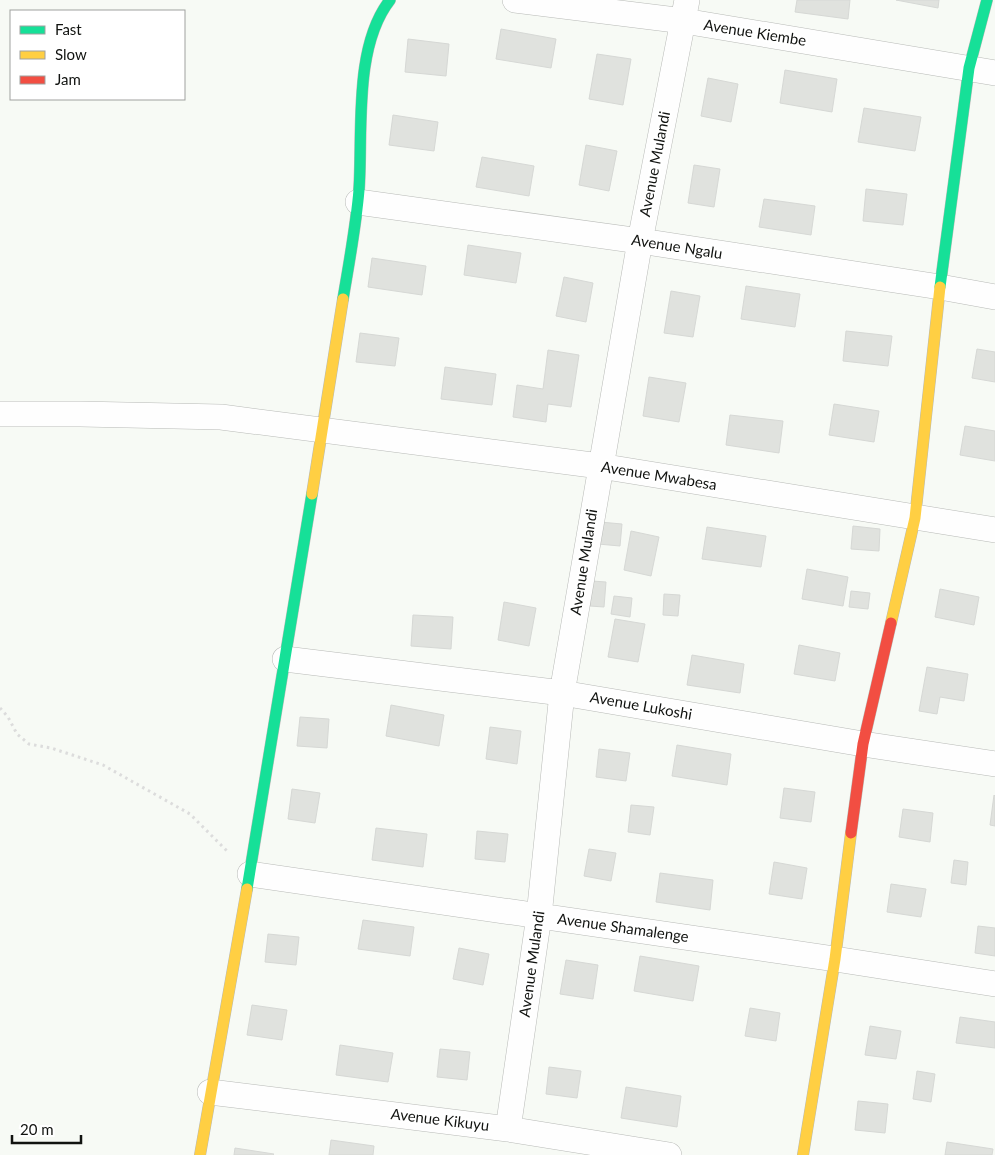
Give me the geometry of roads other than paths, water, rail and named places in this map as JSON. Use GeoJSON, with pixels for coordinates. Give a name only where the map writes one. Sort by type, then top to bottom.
{"type":"FeatureCollection","features":[{"type":"Feature","properties":{"kind":"street"},"geometry":{"type":"LineString","coordinates":[[200,1155],[250,874],[358,202],[361,95],[364,65],[384,7],[390,0]]}},
{"type":"Feature","properties":{"kind":"street","name":"Avenue Kiembe"},"geometry":{"type":"LineString","coordinates":[[514,0],[686,10],[995,73]]}},
{"type":"Feature","properties":{"kind":"street"},"geometry":{"type":"LineString","coordinates":[[803,1155],[836,959],[864,744],[915,518],[940,287],[969,68],[987,0]]}},
{"type":"Feature","properties":{"kind":"street","name":"Avenue Mulandi"},"geometry":{"type":"LineString","coordinates":[[508,1129],[539,916],[562,693],[640,241],[686,10]]}},
{"type":"Feature","properties":{"kind":"street","name":"Avenue Ngalu"},"geometry":{"type":"LineString","coordinates":[[358,202],[640,241],[995,297]]}},
{"type":"Feature","properties":{"kind":"street","name":"Avenue Mwabesa"},"geometry":{"type":"LineString","coordinates":[[0,414],[221,417],[600,466],[995,530]]}},
{"type":"Feature","properties":{"kind":"street","name":"Avenue Lukoshi"},"geometry":{"type":"LineString","coordinates":[[285,659],[562,693],[995,764]]}},
{"type":"Feature","properties":{"kind":"street","name":"Avenue Shamalenge"},"geometry":{"type":"LineString","coordinates":[[250,874],[836,959],[995,984]]}},
{"type":"Feature","properties":{"kind":"street","name":"Avenue Kikuyu"},"geometry":{"type":"LineString","coordinates":[[210,1092],[508,1129],[669,1155]]}}]}
